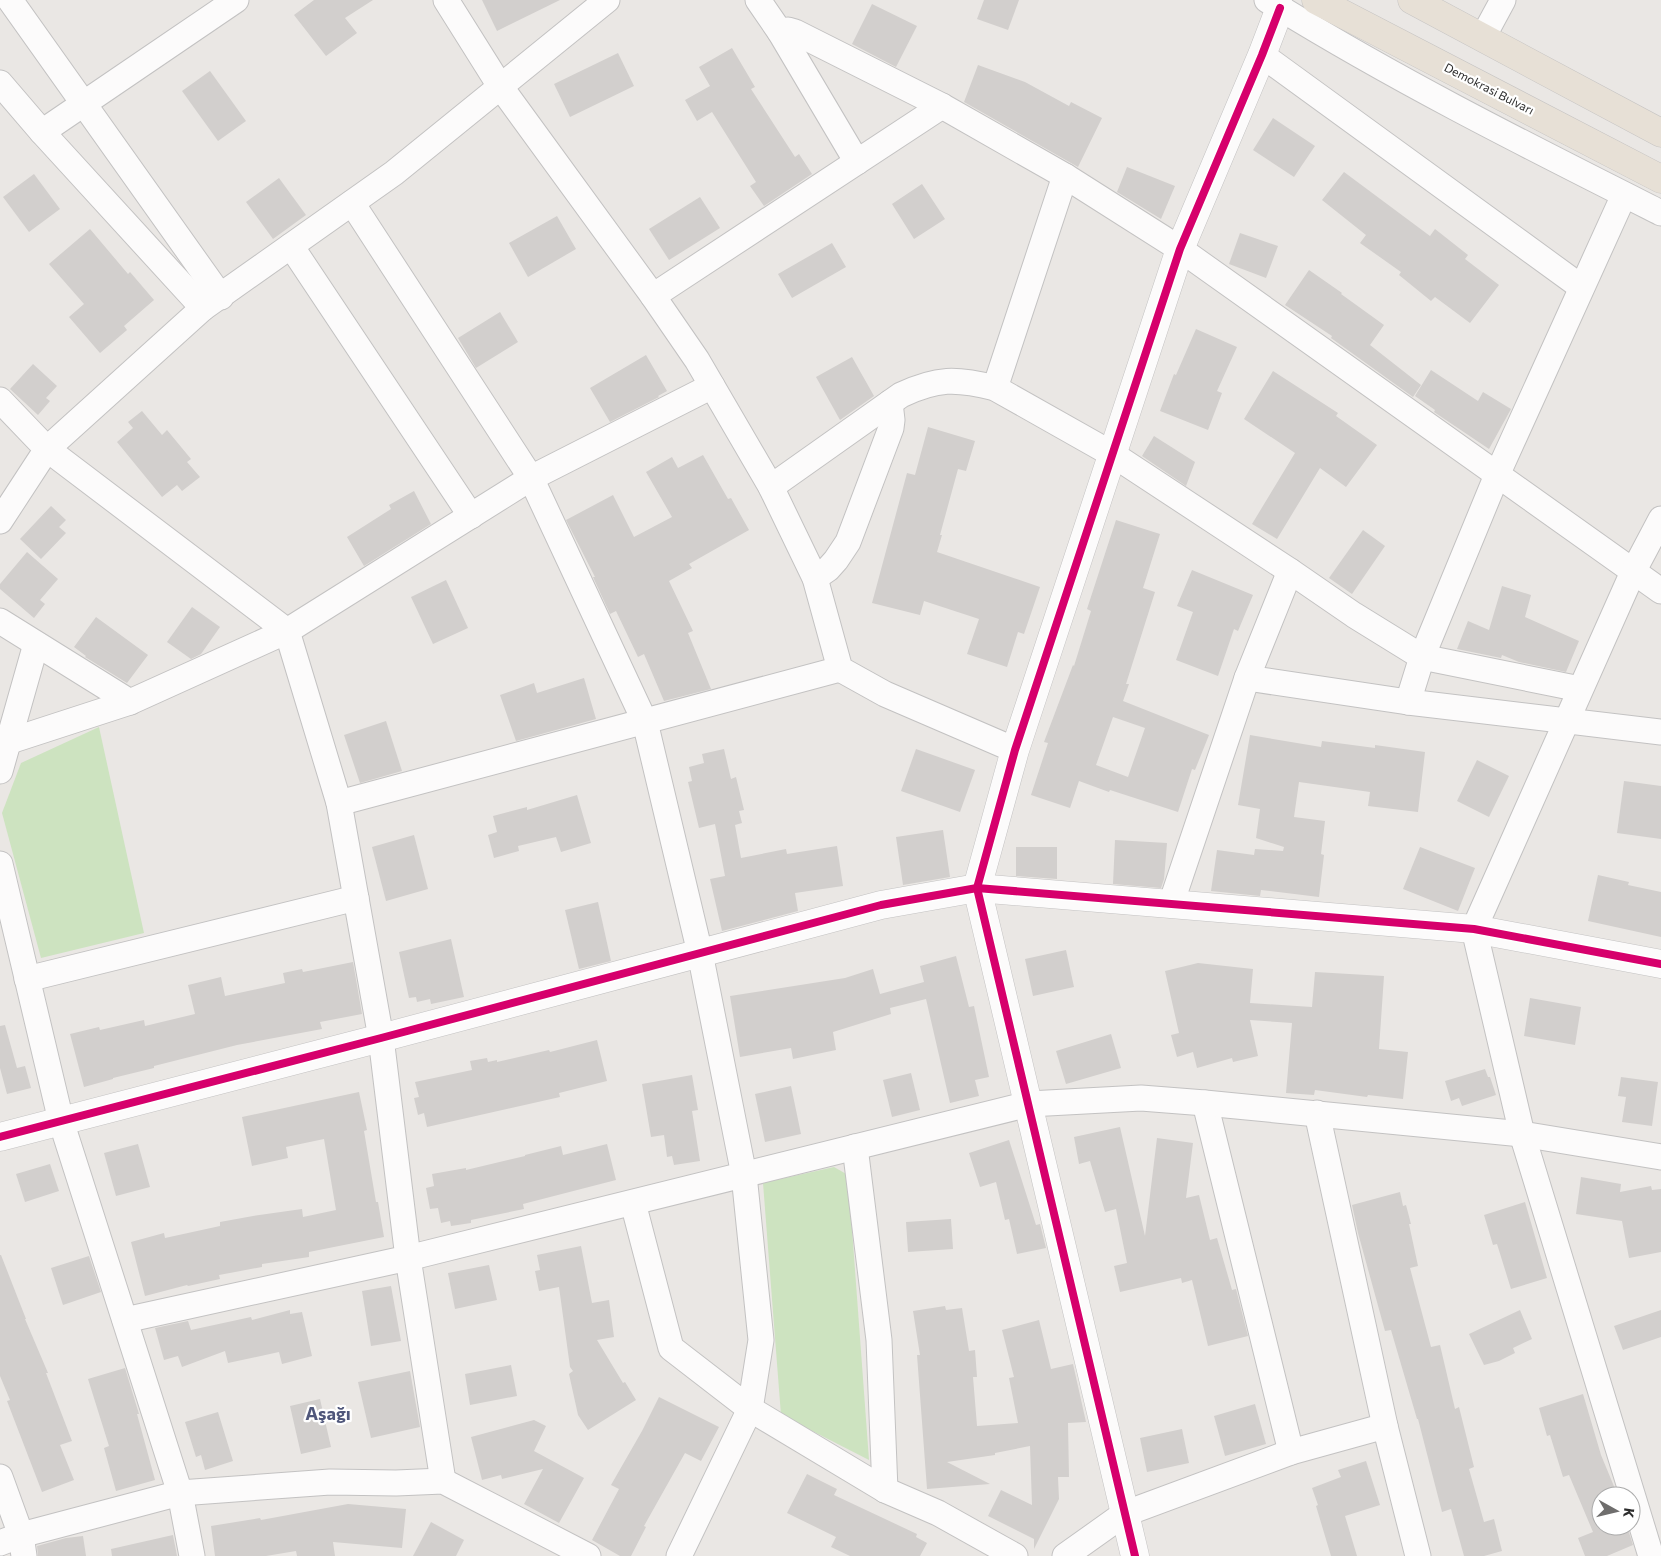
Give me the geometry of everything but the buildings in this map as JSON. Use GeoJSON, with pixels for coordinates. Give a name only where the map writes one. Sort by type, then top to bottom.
{"type":"FeatureCollection","features":[{"type":"Feature","properties":{"kind":"highway","name":"Demokrasi Bulvarı"},"geometry":{"type":"LineString","coordinates":[[1316,0],[1661,179]]}},
{"type":"Feature","properties":{"kind":"highway"},"geometry":{"type":"LineString","coordinates":[[1412,0],[1661,133]]}},
{"type":"Feature","properties":{"kind":"street"},"geometry":{"type":"LineString","coordinates":[[10,0],[83,104],[212,303]]}},
{"type":"Feature","properties":{"kind":"street"},"geometry":{"type":"LineString","coordinates":[[42,132],[236,0]]}},
{"type":"Feature","properties":{"kind":"street"},"geometry":{"type":"LineString","coordinates":[[446,0],[500,86],[653,296],[712,386],[771,487],[815,578],[840,669]]}},
{"type":"Feature","properties":{"kind":"street"},"geometry":{"type":"LineString","coordinates":[[0,521],[47,449],[212,303],[394,173],[606,0]]}},
{"type":"Feature","properties":{"kind":"street"},"geometry":{"type":"LineString","coordinates":[[758,0],[780,32],[857,162]]}},
{"type":"Feature","properties":{"kind":"street"},"geometry":{"type":"LineString","coordinates":[[1483,37],[1503,0]]}},
{"type":"Feature","properties":{"kind":"street"},"geometry":{"type":"LineString","coordinates":[[1135,1556],[977,888],[1015,750],[1180,249],[1262,55],[1274,4],[1341,45],[1661,214]]}},
{"type":"Feature","properties":{"kind":"street"},"geometry":{"type":"LineString","coordinates":[[780,32],[788,30],[795,32],[942,106],[1065,176],[1180,249],[1661,591]]}},
{"type":"Feature","properties":{"kind":"street"},"geometry":{"type":"LineString","coordinates":[[1262,55],[1581,287]]}},
{"type":"Feature","properties":{"kind":"street"},"geometry":{"type":"LineString","coordinates":[[0,83],[42,132],[212,303]]}},
{"type":"Feature","properties":{"kind":"street"},"geometry":{"type":"LineString","coordinates":[[653,296],[942,106]]}},
{"type":"Feature","properties":{"kind":"street"},"geometry":{"type":"LineString","coordinates":[[995,388],[1065,176]]}},
{"type":"Feature","properties":{"kind":"street"},"geometry":{"type":"LineString","coordinates":[[1408,702],[1422,657],[1497,475],[1624,195]]}},
{"type":"Feature","properties":{"kind":"street"},"geometry":{"type":"LineString","coordinates":[[352,203],[531,478],[645,722],[700,953],[744,1175],[761,1340],[750,1409],[679,1556]]}},
{"type":"Feature","properties":{"kind":"street"},"geometry":{"type":"LineString","coordinates":[[291,246],[471,516]]}},
{"type":"Feature","properties":{"kind":"street"},"geometry":{"type":"LineString","coordinates":[[771,487],[890,404],[921,386],[939,381],[976,383],[995,388],[1112,454],[1354,615],[1422,657],[1580,689]]}},
{"type":"Feature","properties":{"kind":"street"},"geometry":{"type":"LineString","coordinates":[[10,741],[130,702],[286,631],[531,478],[712,386]]}},
{"type":"Feature","properties":{"kind":"street"},"geometry":{"type":"LineString","coordinates":[[0,400],[47,449],[286,631],[339,803],[381,1038],[408,1258],[443,1481]]}},
{"type":"Feature","properties":{"kind":"street"},"geometry":{"type":"LineString","coordinates":[[815,578],[836,560],[848,542],[891,428],[892,412],[890,404]]}},
{"type":"Feature","properties":{"kind":"street"},"geometry":{"type":"LineString","coordinates":[[1651,1556],[1522,1134],[1474,929],[1580,689],[1634,572],[1661,519]]}},
{"type":"Feature","properties":{"kind":"street"},"geometry":{"type":"LineString","coordinates":[[1172,904],[1247,678],[1290,571]]}},
{"type":"Feature","properties":{"kind":"street"},"geometry":{"type":"LineString","coordinates":[[0,621],[130,702]]}},
{"type":"Feature","properties":{"kind":"street"},"geometry":{"type":"LineString","coordinates":[[0,771],[36,644]]}},
{"type":"Feature","properties":{"kind":"street"},"geometry":{"type":"LineString","coordinates":[[339,803],[840,669],[885,694],[1015,750]]}},
{"type":"Feature","properties":{"kind":"street"},"geometry":{"type":"LineString","coordinates":[[1247,678],[1408,702],[1661,732]]}},
{"type":"Feature","properties":{"kind":"street"},"geometry":{"type":"LineString","coordinates":[[0,864],[61,1121],[180,1493],[192,1556]]}},
{"type":"Feature","properties":{"kind":"street"},"geometry":{"type":"LineString","coordinates":[[0,1137],[882,905],[977,888],[1474,929],[1661,964]]}},
{"type":"Feature","properties":{"kind":"street"},"geometry":{"type":"LineString","coordinates":[[27,979],[356,898]]}},
{"type":"Feature","properties":{"kind":"street"},"geometry":{"type":"LineString","coordinates":[[125,1320],[408,1258],[1029,1104],[1141,1098],[1205,1103],[1522,1134],[1661,1157]]}},
{"type":"Feature","properties":{"kind":"street"},"geometry":{"type":"LineString","coordinates":[[1205,1103],[1291,1452]]}},
{"type":"Feature","properties":{"kind":"street"},"geometry":{"type":"LineString","coordinates":[[1317,1113],[1385,1426],[1418,1556]]}},
{"type":"Feature","properties":{"kind":"street"},"geometry":{"type":"LineString","coordinates":[[855,1147],[879,1340],[885,1490]]}},
{"type":"Feature","properties":{"kind":"street"},"geometry":{"type":"LineString","coordinates":[[633,1203],[671,1348],[750,1409],[885,1490],[938,1513],[1015,1556]]}},
{"type":"Feature","properties":{"kind":"street"},"geometry":{"type":"LineString","coordinates":[[1065,1556],[1124,1514],[1291,1452],[1385,1426]]}},
{"type":"Feature","properties":{"kind":"street"},"geometry":{"type":"LineString","coordinates":[[0,1477],[15,1545],[180,1493],[330,1482],[396,1483],[443,1481],[588,1556]]}},
{"type":"Feature","properties":{"kind":"green space"},"geometry":{"type":"Polygon","coordinates":[[[99,727],[144,933],[41,958],[2,813],[21,763],[99,727]]]}},
{"type":"Feature","properties":{"kind":"green space"},"geometry":{"type":"Polygon","coordinates":[[[834,1167],[848,1175],[869,1460],[781,1415],[763,1183],[834,1167]]]}},
{"type":"Feature","properties":{"kind":"cycle path"},"geometry":{"type":"LineString","coordinates":[[1135,1556],[977,888],[1015,750],[1180,249],[1280,8]]}},
{"type":"Feature","properties":{"kind":"cycle path"},"geometry":{"type":"LineString","coordinates":[[0,1137],[881,905],[977,888],[1474,929],[1661,964]]}},
{"type":"Feature","properties":{"kind":"district","name":"Aşağı"},"geometry":{"type":"Point","coordinates":[328,1414]}}]}
